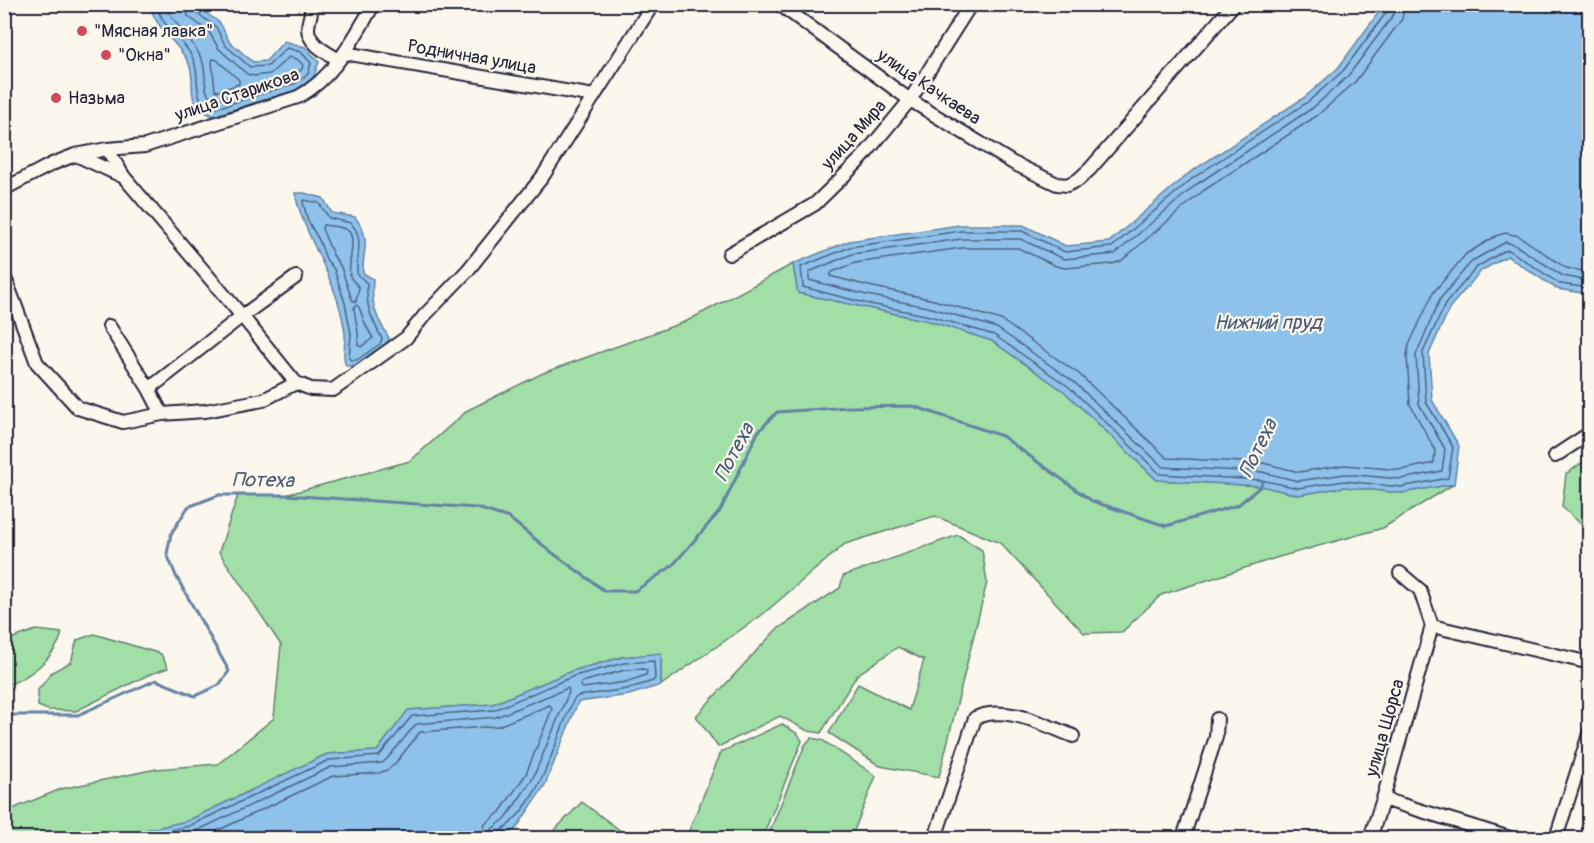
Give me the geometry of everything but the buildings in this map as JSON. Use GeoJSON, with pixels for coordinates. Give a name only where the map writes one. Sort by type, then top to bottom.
{"type":"FeatureCollection","features":[{"type":"Feature","properties":{"kind":"street"},"geometry":{"type":"LineString","coordinates":[[312,4],[309,36],[316,45],[342,56]]}},
{"type":"Feature","properties":{"kind":"street","name":"улица Старикова"},"geometry":{"type":"LineString","coordinates":[[4,189],[52,164],[75,155],[107,149],[145,146],[298,97],[327,76],[374,4]]}},
{"type":"Feature","properties":{"kind":"street"},"geometry":{"type":"LineString","coordinates":[[107,149],[124,177],[296,383],[311,389],[333,390],[406,338],[468,270],[543,176],[653,4]]}},
{"type":"Feature","properties":{"kind":"street","name":"улица Качкаева"},"geometry":{"type":"LineString","coordinates":[[779,4],[910,100],[1013,163],[1057,184],[1067,185],[1078,180],[1090,170],[1234,4]]}},
{"type":"Feature","properties":{"kind":"street","name":"улица Мира"},"geometry":{"type":"LineString","coordinates":[[729,254],[814,204],[862,158],[910,100],[971,4]]}},
{"type":"Feature","properties":{"kind":"street","name":"Родничная улица"},"geometry":{"type":"LineString","coordinates":[[342,56],[594,96]]}},
{"type":"Feature","properties":{"kind":"street"},"geometry":{"type":"LineString","coordinates":[[75,155],[124,177]]}},
{"type":"Feature","properties":{"kind":"street"},"geometry":{"type":"LineString","coordinates":[[4,276],[37,363],[78,408],[123,423],[162,414],[205,411],[262,400],[296,383]]}},
{"type":"Feature","properties":{"kind":"street"},"geometry":{"type":"LineString","coordinates":[[149,389],[242,316],[296,278]]}},
{"type":"Feature","properties":{"kind":"street"},"geometry":{"type":"LineString","coordinates":[[109,326],[162,414]]}},
{"type":"Feature","properties":{"kind":"street"},"geometry":{"type":"LineString","coordinates":[[1555,456],[1590,433]]}},
{"type":"Feature","properties":{"kind":"street"},"geometry":{"type":"LineString","coordinates":[[1400,573],[1420,590],[1432,626],[1590,663]]}},
{"type":"Feature","properties":{"kind":"street","name":"улица Щорса"},"geometry":{"type":"LineString","coordinates":[[1370,838],[1432,626]]}},
{"type":"Feature","properties":{"kind":"street"},"geometry":{"type":"LineString","coordinates":[[935,838],[975,718],[987,713],[998,713],[1028,719],[1073,736]]}},
{"type":"Feature","properties":{"kind":"street"},"geometry":{"type":"LineString","coordinates":[[1183,838],[1216,737],[1217,719]]}},
{"type":"Feature","properties":{"kind":"street"},"geometry":{"type":"LineString","coordinates":[[1556,838],[1590,731]]}},
{"type":"Feature","properties":{"kind":"street"},"geometry":{"type":"LineString","coordinates":[[1383,799],[1510,838]]}},
{"type":"Feature","properties":{"kind":"green space"},"geometry":{"type":"Polygon","coordinates":[[[793,264],[798,293],[929,321],[992,341],[1065,392],[1157,480],[1261,486],[1298,495],[1345,487],[1401,493],[1454,484],[1383,528],[1279,557],[1161,595],[1122,632],[1084,633],[1000,543],[935,516],[845,544],[762,615],[661,685],[661,654],[622,657],[572,671],[493,704],[409,710],[377,751],[327,754],[187,821],[110,838],[5,838],[5,812],[61,789],[156,769],[218,764],[274,718],[281,645],[219,552],[238,495],[285,495],[410,461],[468,410],[543,373],[687,321],[793,264]]]}},
{"type":"Feature","properties":{"kind":"green space"},"geometry":{"type":"Polygon","coordinates":[[[1589,458],[1589,531],[1562,507],[1566,474],[1589,458]]]}},
{"type":"Feature","properties":{"kind":"green space"},"geometry":{"type":"Polygon","coordinates":[[[958,535],[982,550],[987,582],[939,777],[880,766],[829,733],[858,684],[909,710],[924,660],[898,647],[857,675],[821,733],[808,731],[780,716],[718,747],[696,716],[776,630],[840,588],[843,576],[958,535]]]}},
{"type":"Feature","properties":{"kind":"green space"},"geometry":{"type":"Polygon","coordinates":[[[36,630],[62,633],[54,650],[40,666],[23,678],[5,686],[5,638],[8,640],[36,630]]]}},
{"type":"Feature","properties":{"kind":"green space"},"geometry":{"type":"Polygon","coordinates":[[[94,634],[161,654],[168,668],[148,675],[76,711],[48,710],[38,706],[38,690],[52,672],[71,662],[77,640],[94,634]]]}},
{"type":"Feature","properties":{"kind":"green space"},"geometry":{"type":"Polygon","coordinates":[[[782,724],[798,734],[802,741],[762,838],[686,838],[721,752],[782,724]]]}},
{"type":"Feature","properties":{"kind":"green space"},"geometry":{"type":"Polygon","coordinates":[[[811,738],[822,740],[876,776],[851,838],[767,838],[805,745],[811,738]]]}},
{"type":"Feature","properties":{"kind":"green space"},"geometry":{"type":"Polygon","coordinates":[[[582,802],[621,831],[640,838],[547,838],[582,802]]]}},
{"type":"Feature","properties":{"kind":"water"},"geometry":{"type":"Polygon","coordinates":[[[149,5],[195,5],[220,23],[229,41],[253,62],[266,61],[284,41],[305,47],[319,62],[313,78],[299,89],[213,116],[203,111],[194,100],[189,64],[158,24],[149,5]]]}},
{"type":"Feature","properties":{"kind":"water","name":"Нижний пруд"},"geometry":{"type":"Polygon","coordinates":[[[1384,5],[1589,5],[1589,294],[1557,289],[1507,256],[1481,271],[1450,307],[1429,354],[1432,400],[1459,446],[1454,484],[1401,493],[1345,487],[1298,495],[1261,486],[1157,480],[1065,392],[992,341],[929,321],[798,293],[793,264],[849,241],[960,225],[1023,225],[1066,246],[1109,242],[1189,173],[1305,97],[1338,68],[1384,5]]]}},
{"type":"Feature","properties":{"kind":"water"},"geometry":{"type":"Polygon","coordinates":[[[295,193],[323,198],[332,213],[355,217],[364,233],[363,273],[373,279],[375,310],[389,338],[386,347],[358,366],[346,366],[345,330],[338,302],[304,221],[295,193]]]}},
{"type":"Feature","properties":{"kind":"water"},"geometry":{"type":"Polygon","coordinates":[[[661,653],[661,685],[629,695],[578,702],[545,785],[516,829],[499,838],[110,838],[187,821],[327,754],[377,751],[408,710],[493,704],[572,671],[623,657],[661,653]]]}},
{"type":"Feature","properties":{"kind":"waterway","name":"Потеха"},"geometry":{"type":"LineString","coordinates":[[4,715],[78,715],[156,680],[195,696],[219,685],[229,671],[176,576],[167,554],[171,534],[188,507],[219,495],[285,495],[477,508],[509,518],[605,591],[635,591],[672,566],[720,511],[758,432],[777,412],[849,407],[913,406],[1002,436],[1092,501],[1166,526],[1238,505],[1261,486],[1262,482]]}},
{"type":"Feature","properties":{"kind":"place","name":"\"Мясная лавка\""},"geometry":{"type":"Point","coordinates":[82,31]}},
{"type":"Feature","properties":{"kind":"place","name":"\"Окна\""},"geometry":{"type":"Point","coordinates":[106,55]}},
{"type":"Feature","properties":{"kind":"place","name":"Назьма"},"geometry":{"type":"Point","coordinates":[56,98]}}]}
